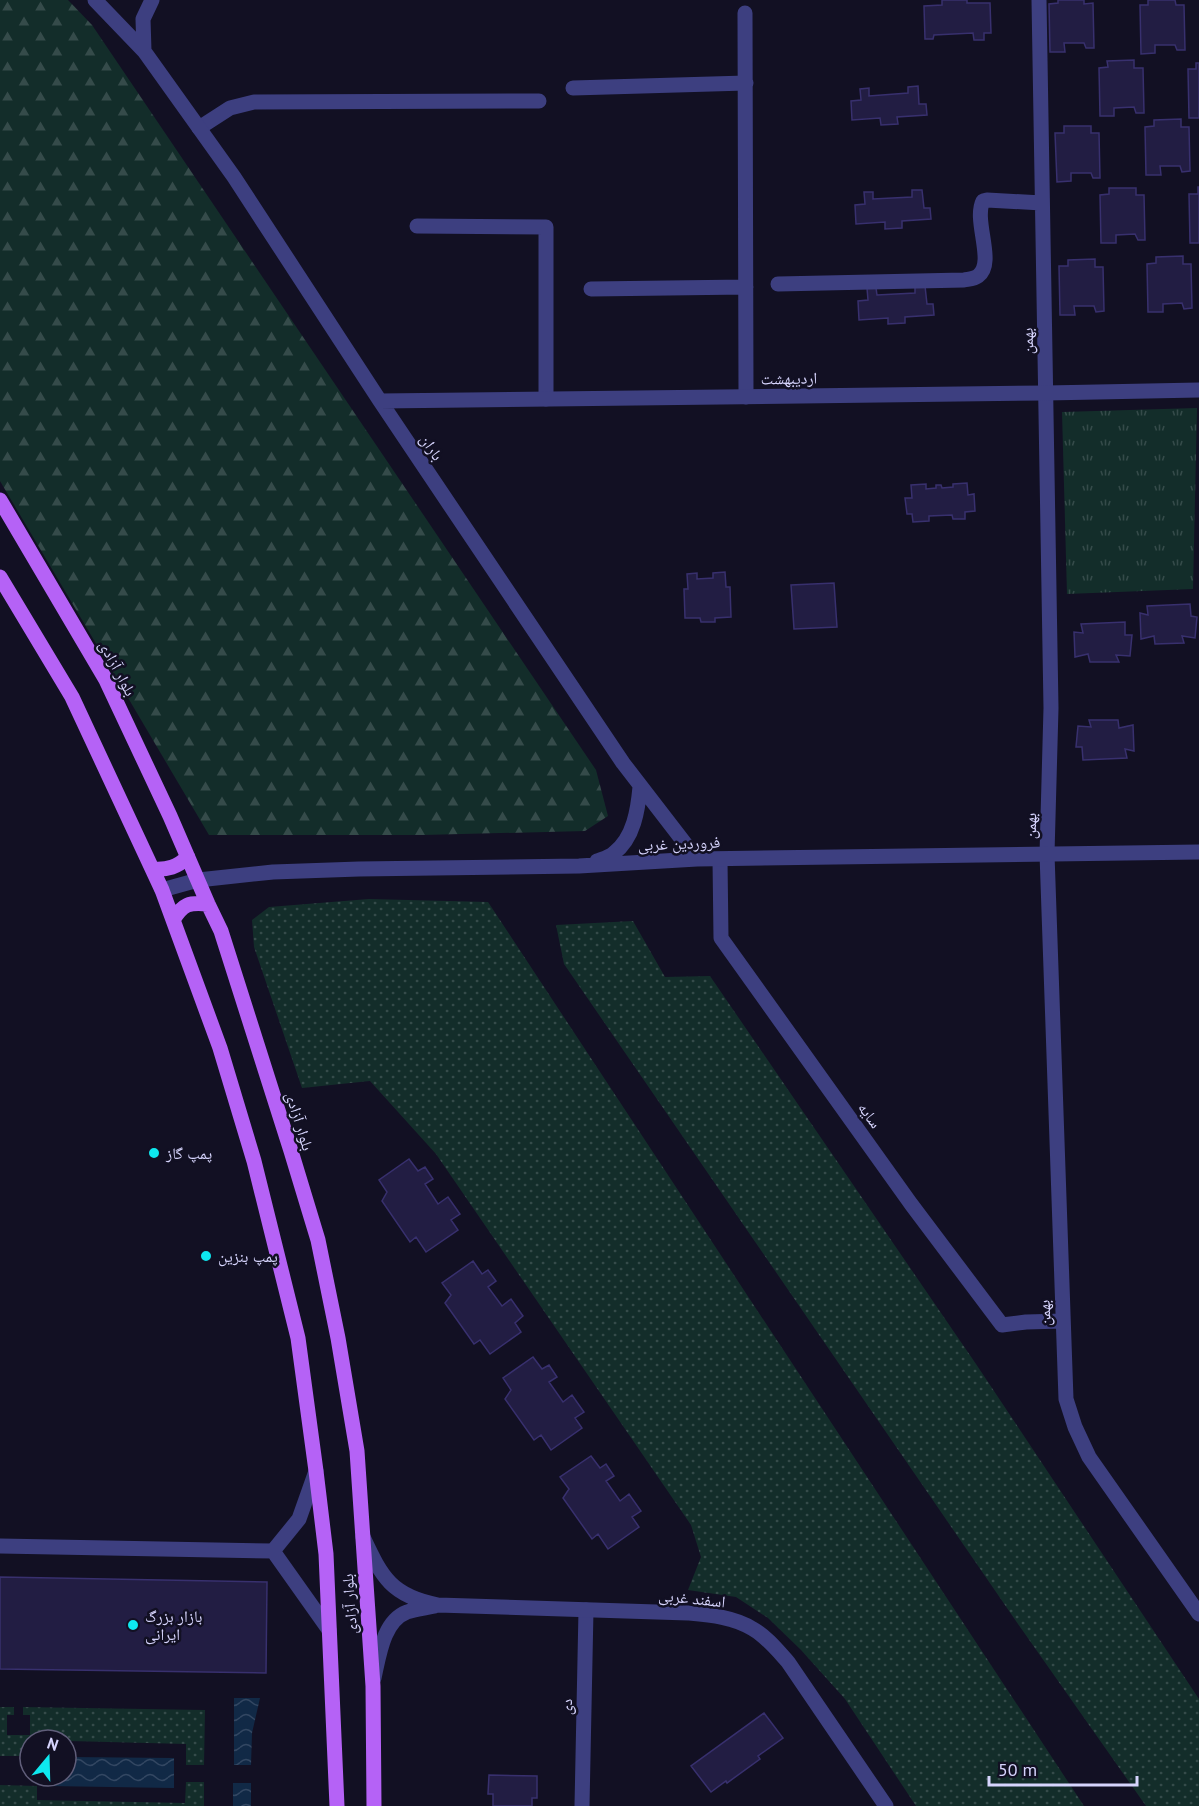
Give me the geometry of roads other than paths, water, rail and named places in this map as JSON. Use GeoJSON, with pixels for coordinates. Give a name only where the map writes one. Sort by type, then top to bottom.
{"type":"FeatureCollection","features":[{"type":"Feature","properties":{"kind":"main road","name":"بلوار آزادی"},"geometry":{"type":"LineString","coordinates":[[0,500],[106,680],[221,931],[318,1240],[338,1338],[357,1451],[373,1686],[374,1806]]}},
{"type":"Feature","properties":{"kind":"main road","name":"بلوار آزادی"},"geometry":{"type":"LineString","coordinates":[[0,577],[72,697],[153,869],[220,1048],[254,1161],[298,1338],[316,1471],[326,1554],[338,1806]]}},
{"type":"Feature","properties":{"kind":"main road"},"geometry":{"type":"LineString","coordinates":[[153,869],[166,870],[178,866],[188,857]]}},
{"type":"Feature","properties":{"kind":"main road"},"geometry":{"type":"LineString","coordinates":[[173,920],[181,908],[187,905],[194,902],[207,904]]}},
{"type":"Feature","properties":{"kind":"street","name":"باران"},"geometry":{"type":"LineString","coordinates":[[95,0],[144,51],[234,177],[380,401],[640,787],[697,859]]}},
{"type":"Feature","properties":{"kind":"street"},"geometry":{"type":"LineString","coordinates":[[144,51],[143,19],[152,0]]}},
{"type":"Feature","properties":{"kind":"street","name":"بهمن"},"geometry":{"type":"LineString","coordinates":[[1039,0],[1051,708],[1047,854],[1066,1399],[1075,1427],[1089,1457],[1199,1614]]}},
{"type":"Feature","properties":{"kind":"street"},"geometry":{"type":"LineString","coordinates":[[746,13],[746,397]]}},
{"type":"Feature","properties":{"kind":"street"},"geometry":{"type":"LineString","coordinates":[[573,88],[746,83]]}},
{"type":"Feature","properties":{"kind":"street"},"geometry":{"type":"LineString","coordinates":[[199,128],[230,108],[254,102],[539,101]]}},
{"type":"Feature","properties":{"kind":"street"},"geometry":{"type":"LineString","coordinates":[[778,284],[976,278],[982,272],[985,263],[981,217],[983,201],[1042,203]]}},
{"type":"Feature","properties":{"kind":"street"},"geometry":{"type":"LineString","coordinates":[[417,226],[546,227],[546,399]]}},
{"type":"Feature","properties":{"kind":"street"},"geometry":{"type":"LineString","coordinates":[[591,289],[746,287]]}},
{"type":"Feature","properties":{"kind":"street","name":"اردیبهشت"},"geometry":{"type":"LineString","coordinates":[[380,401],[1199,390]]}},
{"type":"Feature","properties":{"kind":"street"},"geometry":{"type":"LineString","coordinates":[[579,866],[614,854],[629,833],[638,811],[640,787]]}},
{"type":"Feature","properties":{"kind":"street","name":"فروردین غربی"},"geometry":{"type":"LineString","coordinates":[[162,890],[198,880],[284,872],[359,869],[579,866],[697,859],[1199,852]]}},
{"type":"Feature","properties":{"kind":"street","name":"سایه"},"geometry":{"type":"LineString","coordinates":[[720,860],[721,938],[911,1204],[1002,1325],[1063,1321]]}},
{"type":"Feature","properties":{"kind":"street"},"geometry":{"type":"LineString","coordinates":[[273,1551],[299,1520],[316,1471]]}},
{"type":"Feature","properties":{"kind":"street"},"geometry":{"type":"LineString","coordinates":[[362,1535],[376,1565],[395,1589],[422,1602],[438,1605]]}},
{"type":"Feature","properties":{"kind":"street"},"geometry":{"type":"LineString","coordinates":[[0,1546],[273,1551]]}},
{"type":"Feature","properties":{"kind":"street"},"geometry":{"type":"LineString","coordinates":[[273,1551],[329,1630]]}},
{"type":"Feature","properties":{"kind":"street"},"geometry":{"type":"LineString","coordinates":[[373,1686],[381,1647],[387,1632],[405,1613],[438,1605]]}},
{"type":"Feature","properties":{"kind":"street","name":"اسفند غربی"},"geometry":{"type":"LineString","coordinates":[[438,1605],[688,1613],[717,1616],[754,1629],[788,1662],[886,1806]]}},
{"type":"Feature","properties":{"kind":"street","name":"دی"},"geometry":{"type":"LineString","coordinates":[[582,1806],[586,1610]]}},
{"type":"Feature","properties":{"kind":"water"},"geometry":{"type":"Polygon","coordinates":[[[234,1698],[260,1698],[252,1733],[251,1765],[234,1765],[234,1698]]]}},
{"type":"Feature","properties":{"kind":"water"},"geometry":{"type":"Polygon","coordinates":[[[78,1757],[174,1758],[174,1788],[78,1786],[78,1757]]]}},
{"type":"Feature","properties":{"kind":"water"},"geometry":{"type":"Polygon","coordinates":[[[233,1783],[251,1783],[251,1806],[233,1806],[233,1783]]]}},
{"type":"Feature","properties":{"kind":"place","name":"پمپ گاز"},"geometry":{"type":"Point","coordinates":[154,1153]}},
{"type":"Feature","properties":{"kind":"place","name":"پمپ بنزين"},"geometry":{"type":"Point","coordinates":[206,1256]}},
{"type":"Feature","properties":{"kind":"place","name":"بازار بزرگ ایرانی"},"geometry":{"type":"Point","coordinates":[133,1625]}}]}
